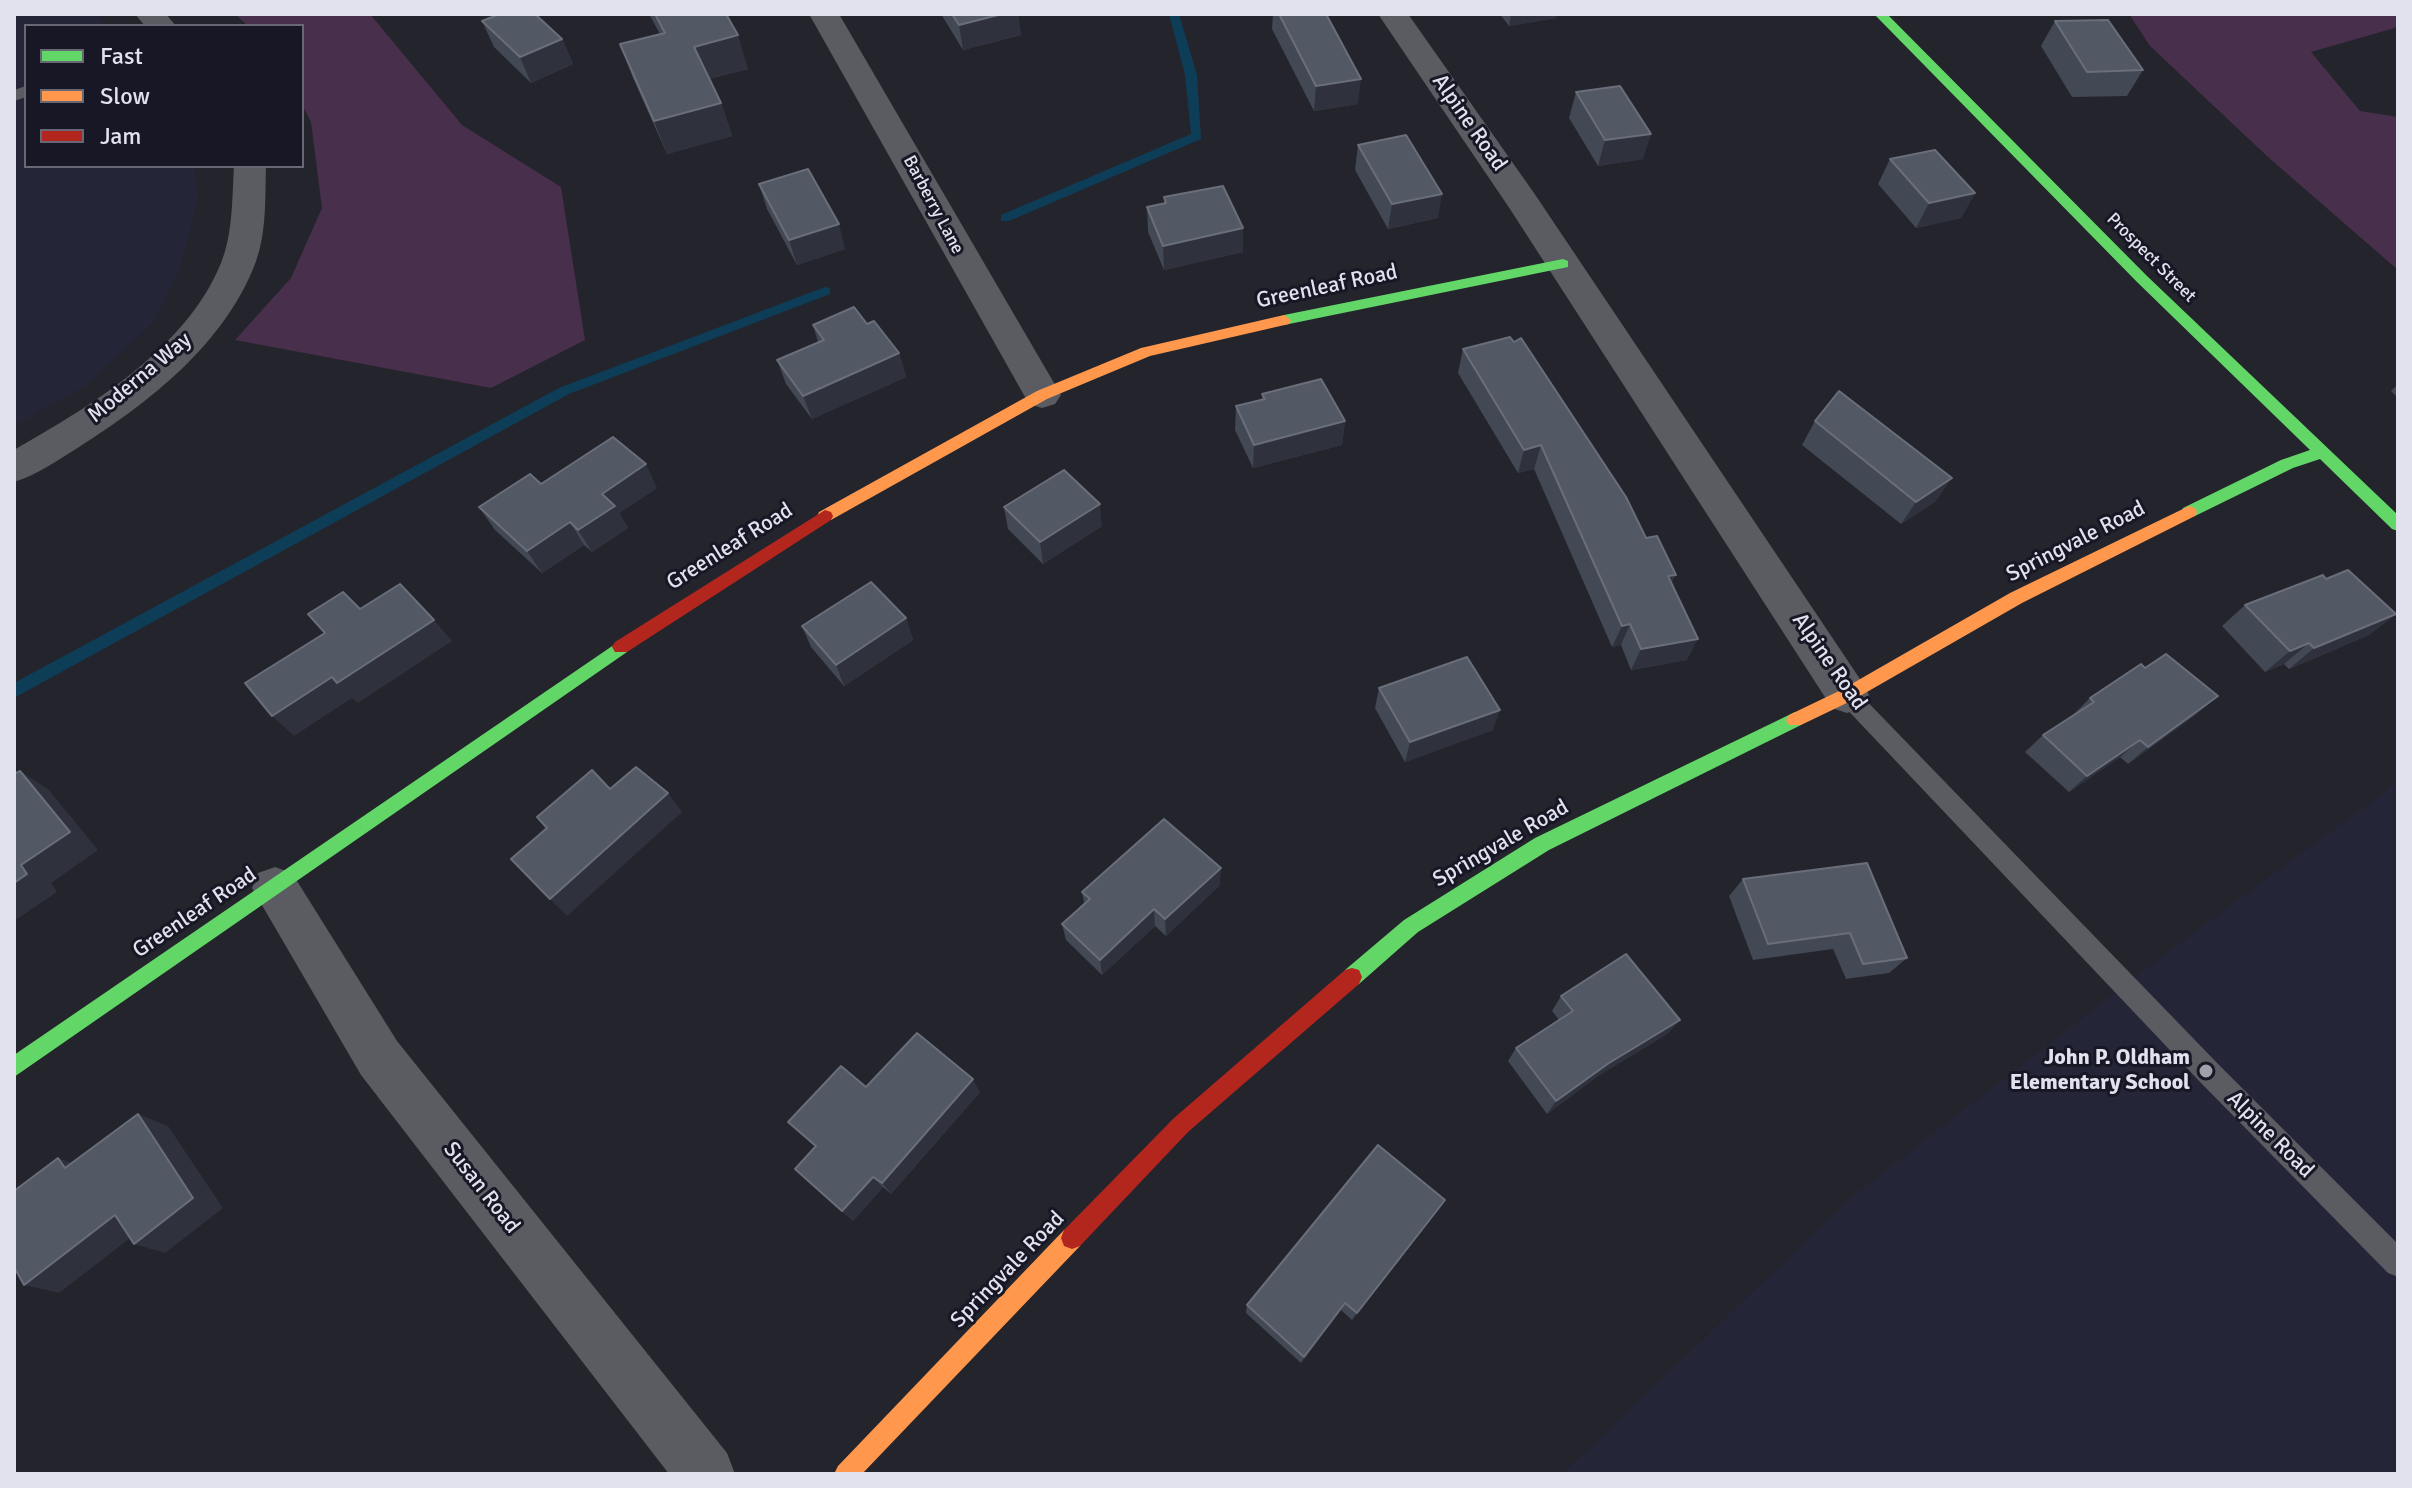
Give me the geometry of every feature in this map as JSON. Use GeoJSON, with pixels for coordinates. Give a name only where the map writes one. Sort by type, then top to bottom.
{"type":"FeatureCollection","features":[{"type":"Feature","properties":{"kind":"street","name":"Barberry Lane"},"geometry":{"type":"LineString","coordinates":[[824,14],[1042,395]]}},
{"type":"Feature","properties":{"kind":"street","name":"Alpine Road"},"geometry":{"type":"LineString","coordinates":[[1393,14],[1563,264],[1847,695]]}},
{"type":"Feature","properties":{"kind":"street","name":"Prospect Street"},"geometry":{"type":"LineString","coordinates":[[1880,14],[2320,453],[2398,525]]}},
{"type":"Feature","properties":{"kind":"street","name":"Moderna Way"},"geometry":{"type":"LineString","coordinates":[[14,468],[88,423],[195,332],[221,297],[238,264],[245,239],[250,168]]}},
{"type":"Feature","properties":{"kind":"street","name":"Greenleaf Road"},"geometry":{"type":"LineString","coordinates":[[14,1067],[663,618],[805,527],[1042,395],[1146,352],[1309,314],[1563,264]]}},
{"type":"Feature","properties":{"kind":"street","name":"Springvale Road"},"geometry":{"type":"LineString","coordinates":[[846,1474],[1181,1125],[1411,926],[1542,844],[1847,695],[2016,598],[2287,464],[2320,453]]}},
{"type":"Feature","properties":{"kind":"street","name":"Susan Road"},"geometry":{"type":"LineString","coordinates":[[275,888],[379,1058],[706,1474]]}},
{"type":"Feature","properties":{"kind":"lane","name":"Alpine Road"},"geometry":{"type":"LineString","coordinates":[[1847,695],[2212,1076],[2398,1263]]}},
{"type":"Feature","properties":{"kind":"shaded area"},"geometry":{"type":"Polygon","coordinates":[[[14,14],[97,14],[104,24],[24,24],[24,168],[194,168],[198,200],[179,272],[155,321],[88,384],[14,427],[14,14]]]}},
{"type":"Feature","properties":{"kind":"shaded area"},"geometry":{"type":"Polygon","coordinates":[[[235,14],[370,14],[462,125],[561,187],[585,340],[491,388],[235,340],[291,278],[322,208],[311,122],[304,109],[304,24],[246,24],[235,14]]]}},
{"type":"Feature","properties":{"kind":"shaded area"},"geometry":{"type":"Polygon","coordinates":[[[2129,14],[2398,14],[2398,27],[2311,52],[2360,111],[2398,117],[2398,270],[2268,157],[2150,46],[2129,14]]]}},
{"type":"Feature","properties":{"kind":"shaded area","name":"John P. Oldham Elementary School"},"geometry":{"type":"Polygon","coordinates":[[[2398,782],[2398,1474],[1562,1474],[1855,1194],[2173,948],[2398,782]]]}},
{"type":"Feature","properties":{"kind":"building"},"geometry":{"type":"Polygon","coordinates":[[[500,14],[535,14],[562,39],[520,57],[482,21],[500,14]]]}},
{"type":"Feature","properties":{"kind":"building"},"geometry":{"type":"Polygon","coordinates":[[[655,14],[726,14],[738,35],[694,47],[721,103],[654,121],[620,44],[665,33],[655,14]]]}},
{"type":"Feature","properties":{"kind":"building"},"geometry":{"type":"Polygon","coordinates":[[[952,14],[1002,14],[959,25],[952,14]]]}},
{"type":"Feature","properties":{"kind":"building"},"geometry":{"type":"Polygon","coordinates":[[[1279,14],[1326,14],[1361,79],[1316,86],[1279,14]]]}},
{"type":"Feature","properties":{"kind":"building"},"geometry":{"type":"Polygon","coordinates":[[[2108,20],[2143,70],[2087,72],[2055,21],[2108,20]]]}},
{"type":"Feature","properties":{"kind":"building"},"geometry":{"type":"Polygon","coordinates":[[[1620,86],[1651,134],[1605,140],[1576,92],[1620,86]]]}},
{"type":"Feature","properties":{"kind":"building"},"geometry":{"type":"Polygon","coordinates":[[[1406,135],[1442,194],[1392,204],[1358,145],[1406,135]]]}},
{"type":"Feature","properties":{"kind":"building"},"geometry":{"type":"Polygon","coordinates":[[[1935,150],[1975,193],[1929,203],[1890,159],[1935,150]]]}},
{"type":"Feature","properties":{"kind":"building"},"geometry":{"type":"Polygon","coordinates":[[[808,169],[839,224],[789,240],[759,184],[808,169]]]}},
{"type":"Feature","properties":{"kind":"building"},"geometry":{"type":"Polygon","coordinates":[[[1223,186],[1243,228],[1163,246],[1147,207],[1166,203],[1164,197],[1223,186]]]}},
{"type":"Feature","properties":{"kind":"building"},"geometry":{"type":"Polygon","coordinates":[[[854,307],[867,324],[874,321],[899,353],[803,396],[777,360],[824,340],[813,325],[854,307]]]}},
{"type":"Feature","properties":{"kind":"building"},"geometry":{"type":"Polygon","coordinates":[[[1510,337],[1514,342],[1521,338],[1626,497],[1646,538],[1657,536],[1676,575],[1668,576],[1698,639],[1641,649],[1630,624],[1622,626],[1541,445],[1524,450],[1463,349],[1510,337]]]}},
{"type":"Feature","properties":{"kind":"building"},"geometry":{"type":"Polygon","coordinates":[[[1321,379],[1345,421],[1254,445],[1236,406],[1265,399],[1262,394],[1321,379]]]}},
{"type":"Feature","properties":{"kind":"building"},"geometry":{"type":"Polygon","coordinates":[[[1839,391],[1952,478],[1916,502],[1815,421],[1839,391]]]}},
{"type":"Feature","properties":{"kind":"building"},"geometry":{"type":"Polygon","coordinates":[[[613,437],[646,464],[602,494],[615,506],[578,530],[570,522],[527,551],[479,507],[530,474],[541,484],[613,437]]]}},
{"type":"Feature","properties":{"kind":"building"},"geometry":{"type":"Polygon","coordinates":[[[1064,470],[1100,504],[1040,542],[1004,507],[1064,470]]]}},
{"type":"Feature","properties":{"kind":"building"},"geometry":{"type":"Polygon","coordinates":[[[2348,570],[2396,614],[2314,648],[2309,643],[2290,651],[2245,605],[2323,575],[2326,579],[2348,570]]]}},
{"type":"Feature","properties":{"kind":"building"},"geometry":{"type":"Polygon","coordinates":[[[871,582],[906,618],[836,665],[802,626],[871,582]]]}},
{"type":"Feature","properties":{"kind":"building"},"geometry":{"type":"Polygon","coordinates":[[[400,584],[434,620],[337,683],[332,677],[272,716],[245,683],[325,633],[308,614],[343,592],[360,609],[400,584]]]}},
{"type":"Feature","properties":{"kind":"building"},"geometry":{"type":"Polygon","coordinates":[[[2166,654],[2218,696],[2148,747],[2140,740],[2087,776],[2043,735],[2094,702],[2090,698],[2141,664],[2145,668],[2166,654]]]}},
{"type":"Feature","properties":{"kind":"building"},"geometry":{"type":"Polygon","coordinates":[[[1467,657],[1500,710],[1410,742],[1379,688],[1467,657]]]}},
{"type":"Feature","properties":{"kind":"building"},"geometry":{"type":"Polygon","coordinates":[[[636,767],[668,793],[550,899],[511,859],[547,828],[537,817],[592,770],[610,789],[636,767]]]}},
{"type":"Feature","properties":{"kind":"building"},"geometry":{"type":"Polygon","coordinates":[[[20,771],[70,832],[21,865],[27,874],[14,883],[14,774],[20,771]]]}},
{"type":"Feature","properties":{"kind":"building"},"geometry":{"type":"Polygon","coordinates":[[[1164,819],[1221,868],[1165,919],[1154,909],[1100,960],[1062,924],[1090,899],[1082,892],[1164,819]]]}},
{"type":"Feature","properties":{"kind":"building"},"geometry":{"type":"Polygon","coordinates":[[[1867,863],[1907,958],[1863,964],[1850,933],[1768,944],[1743,879],[1867,863]]]}},
{"type":"Feature","properties":{"kind":"building"},"geometry":{"type":"Polygon","coordinates":[[[1626,954],[1680,1020],[1609,1063],[1556,1101],[1516,1048],[1573,1011],[1561,996],[1626,954]]]}},
{"type":"Feature","properties":{"kind":"building"},"geometry":{"type":"Polygon","coordinates":[[[917,1033],[973,1079],[882,1183],[873,1177],[842,1211],[795,1169],[816,1146],[788,1122],[841,1066],[866,1087],[917,1033]]]}},
{"type":"Feature","properties":{"kind":"building"},"geometry":{"type":"Polygon","coordinates":[[[138,1114],[193,1198],[134,1244],[115,1215],[24,1285],[14,1267],[14,1191],[58,1158],[65,1168],[138,1114]]]}},
{"type":"Feature","properties":{"kind":"building"},"geometry":{"type":"Polygon","coordinates":[[[1378,1145],[1445,1200],[1357,1313],[1345,1303],[1304,1357],[1247,1305],[1378,1145]]]}},
{"type":"Feature","properties":{"kind":"waterway"},"geometry":{"type":"LineString","coordinates":[[1005,218],[1197,136],[1191,75],[1174,14]]}},
{"type":"Feature","properties":{"kind":"waterway"},"geometry":{"type":"LineString","coordinates":[[14,691],[564,391],[825,291]]}},
{"type":"Feature","properties":{"kind":"traffic: fast"},"geometry":{"type":"LineString","coordinates":[[1880,14],[2142,279],[2398,525]]}},
{"type":"Feature","properties":{"kind":"traffic: fast"},"geometry":{"type":"LineString","coordinates":[[1284,320],[1563,264]]}},
{"type":"Feature","properties":{"kind":"traffic: fast"},"geometry":{"type":"LineString","coordinates":[[2189,512],[2287,464],[2320,453]]}},
{"type":"Feature","properties":{"kind":"traffic: fast"},"geometry":{"type":"LineString","coordinates":[[14,1067],[621,647]]}},
{"type":"Feature","properties":{"kind":"traffic: fast"},"geometry":{"type":"LineString","coordinates":[[1352,977],[1411,926],[1542,844],[1795,720]]}},
{"type":"Feature","properties":{"kind":"traffic: slow"},"geometry":{"type":"LineString","coordinates":[[825,516],[1042,395],[1146,352],[1284,320]]}},
{"type":"Feature","properties":{"kind":"traffic: slow"},"geometry":{"type":"LineString","coordinates":[[1795,720],[1847,695],[2016,598],[2189,512]]}},
{"type":"Feature","properties":{"kind":"traffic: slow"},"geometry":{"type":"LineString","coordinates":[[846,1474],[1072,1238]]}},
{"type":"Feature","properties":{"kind":"traffic: jam"},"geometry":{"type":"LineString","coordinates":[[621,647],[825,516]]}},
{"type":"Feature","properties":{"kind":"traffic: jam"},"geometry":{"type":"LineString","coordinates":[[1072,1238],[1181,1125],[1352,977]]}},
{"type":"Feature","properties":{"kind":"place","name":"John P. Oldham Elementary School"},"geometry":{"type":"Point","coordinates":[2206,1071]}}]}
